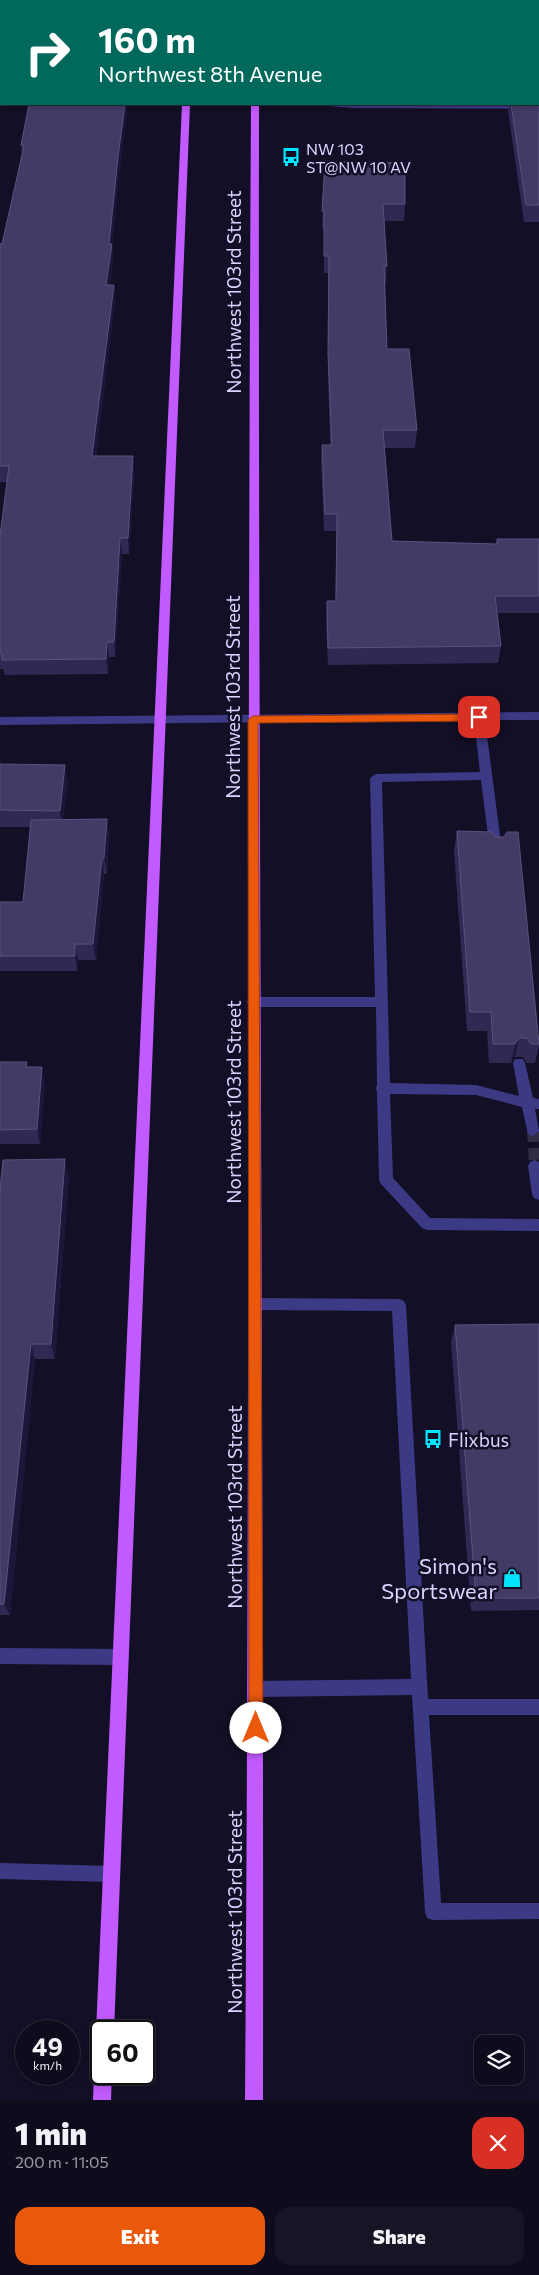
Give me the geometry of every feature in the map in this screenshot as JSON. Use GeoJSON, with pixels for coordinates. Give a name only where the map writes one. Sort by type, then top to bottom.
{"type":"FeatureCollection","features":[{"type":"Feature","properties":{"kind":"main road"},"geometry":{"type":"LineString","coordinates":[[105,2020],[186,105]]}},
{"type":"Feature","properties":{"kind":"main road","name":"Northwest 103rd Street"},"geometry":{"type":"LineString","coordinates":[[254,105],[253,720],[256,1689],[254,2100]]}},
{"type":"Feature","properties":{"kind":"main road"},"geometry":{"type":"LineString","coordinates":[[102,2100],[103,2085]]}},
{"type":"Feature","properties":{"kind":"street"},"geometry":{"type":"LineString","coordinates":[[341,105],[539,107]]}},
{"type":"Feature","properties":{"kind":"street"},"geometry":{"type":"LineString","coordinates":[[0,721],[539,716]]}},
{"type":"Feature","properties":{"kind":"street"},"geometry":{"type":"LineString","coordinates":[[479,717],[496,852]]}},
{"type":"Feature","properties":{"kind":"street"},"geometry":{"type":"LineString","coordinates":[[485,776],[376,778],[382,1002],[382,1088],[386,1180],[427,1224],[539,1225]]}},
{"type":"Feature","properties":{"kind":"street"},"geometry":{"type":"LineString","coordinates":[[254,1002],[382,1002]]}},
{"type":"Feature","properties":{"kind":"street"},"geometry":{"type":"LineString","coordinates":[[519,1063],[533,1104],[533,1130]]}},
{"type":"Feature","properties":{"kind":"street"},"geometry":{"type":"LineString","coordinates":[[382,1088],[476,1090],[533,1104]]}},
{"type":"Feature","properties":{"kind":"street"},"geometry":{"type":"LineString","coordinates":[[535,1166],[539,1194]]}},
{"type":"Feature","properties":{"kind":"street"},"geometry":{"type":"LineString","coordinates":[[255,1304],[399,1305],[420,1707],[433,1912],[539,1912]]}},
{"type":"Feature","properties":{"kind":"street"},"geometry":{"type":"LineString","coordinates":[[0,1656],[121,1657]]}},
{"type":"Feature","properties":{"kind":"street"},"geometry":{"type":"LineString","coordinates":[[256,1689],[419,1687]]}},
{"type":"Feature","properties":{"kind":"street"},"geometry":{"type":"LineString","coordinates":[[420,1707],[539,1707]]}},
{"type":"Feature","properties":{"kind":"street"},"geometry":{"type":"LineString","coordinates":[[0,1871],[111,1874]]}},
{"type":"Feature","properties":{"kind":"building"},"geometry":{"type":"Polygon","coordinates":[[[29,105],[125,105],[109,244],[112,244],[106,285],[114,285],[92,456],[133,456],[128,538],[120,538],[114,642],[107,642],[106,659],[2,660],[2,654],[0,654],[0,536],[9,466],[0,466],[0,244],[2,244],[24,146],[21,145],[29,105]]]}},
{"type":"Feature","properties":{"kind":"building"},"geometry":{"type":"Polygon","coordinates":[[[511,105],[539,105],[539,205],[526,205],[511,105]]]}},
{"type":"Feature","properties":{"kind":"building"},"geometry":{"type":"Polygon","coordinates":[[[325,161],[405,163],[405,204],[383,204],[387,266],[384,266],[387,349],[409,349],[417,430],[383,430],[392,541],[497,544],[497,539],[539,539],[539,596],[495,596],[501,646],[328,648],[327,601],[336,601],[337,514],[325,514],[322,445],[332,445],[328,354],[329,256],[324,256],[324,211],[322,211],[325,161]]]}},
{"type":"Feature","properties":{"kind":"building"},"geometry":{"type":"Polygon","coordinates":[[[0,764],[65,765],[60,811],[0,810],[0,764]]]}},
{"type":"Feature","properties":{"kind":"building"},"geometry":{"type":"Polygon","coordinates":[[[107,819],[93,944],[75,944],[75,956],[0,956],[0,902],[23,902],[31,820],[107,819]]]}},
{"type":"Feature","properties":{"kind":"building"},"geometry":{"type":"Polygon","coordinates":[[[457,831],[492,832],[495,837],[504,837],[507,832],[518,832],[539,1044],[531,1044],[527,1038],[519,1038],[515,1044],[493,1044],[491,1012],[470,1012],[457,831]]]}},
{"type":"Feature","properties":{"kind":"building"},"geometry":{"type":"Polygon","coordinates":[[[0,1062],[27,1062],[26,1067],[42,1067],[37,1129],[0,1130],[0,1062]]]}},
{"type":"Feature","properties":{"kind":"building"},"geometry":{"type":"Polygon","coordinates":[[[65,1159],[51,1344],[31,1344],[4,1604],[0,1604],[0,1189],[3,1160],[65,1159]]]}},
{"type":"Feature","properties":{"kind":"building"},"geometry":{"type":"Polygon","coordinates":[[[539,1324],[539,1598],[476,1598],[455,1325],[539,1324]]]}},
{"type":"Feature","properties":{"kind":"tunnel"},"geometry":{"type":"LineString","coordinates":[[533,1130],[535,1166]]}},
{"type":"Feature","properties":{"kind":"place","name":"NW 103 ST@NW 10 AV"},"geometry":{"type":"Point","coordinates":[291,157]}},
{"type":"Feature","properties":{"kind":"place","name":"Flixbus"},"geometry":{"type":"Point","coordinates":[433,1439]}},
{"type":"Feature","properties":{"kind":"place","name":"Simon's Sportswear"},"geometry":{"type":"Point","coordinates":[512,1578]}},
{"type":"Feature","properties":{"kind":"route"},"geometry":{"type":"LineString","coordinates":[[256,1728],[253,720],[479,717]]}}]}
